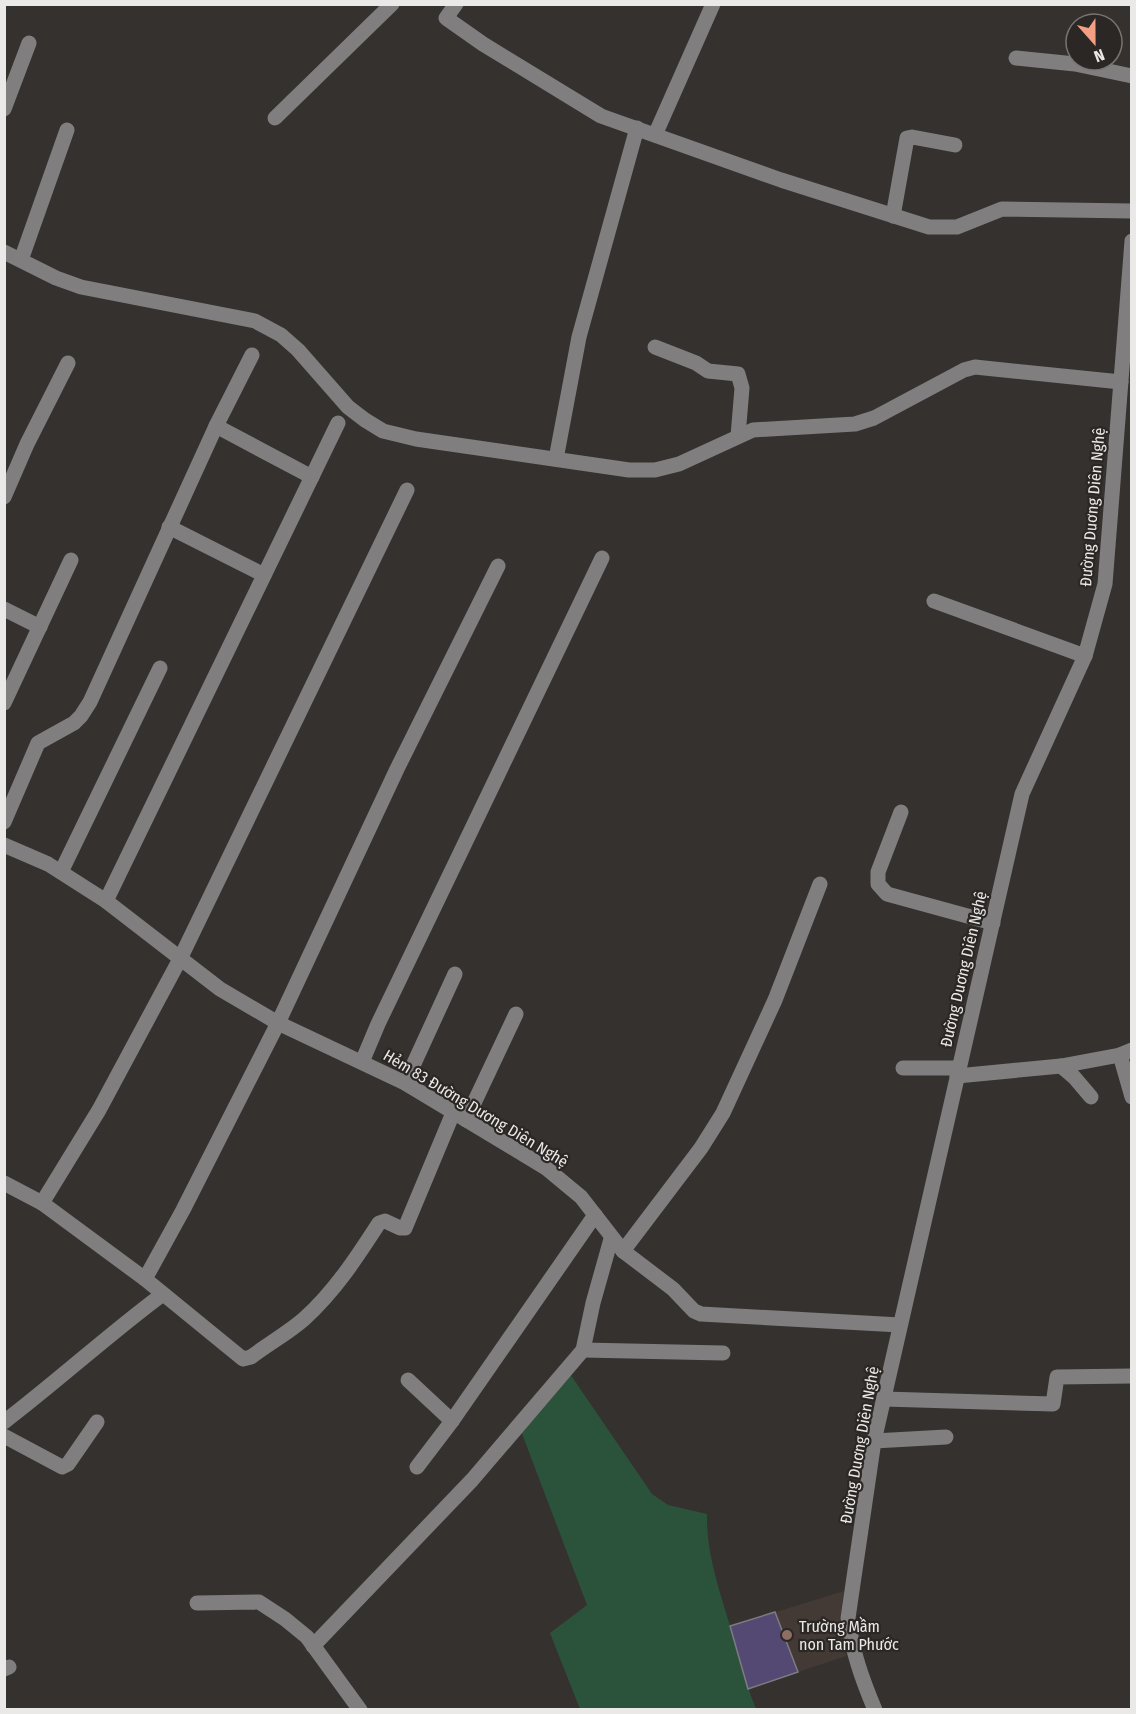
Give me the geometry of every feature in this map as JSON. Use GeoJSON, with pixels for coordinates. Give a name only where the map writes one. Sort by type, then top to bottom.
{"type":"FeatureCollection","features":[{"type":"Feature","properties":{"kind":"street"},"geometry":{"type":"LineString","coordinates":[[275,118],[392,4]]}},
{"type":"Feature","properties":{"kind":"street"},"geometry":{"type":"LineString","coordinates":[[456,4],[446,18],[483,44],[602,116],[781,180],[893,216],[929,227],[957,227],[1002,209],[1131,211]]}},
{"type":"Feature","properties":{"kind":"street"},"geometry":{"type":"LineString","coordinates":[[655,135],[713,4]]}},
{"type":"Feature","properties":{"kind":"street"},"geometry":{"type":"LineString","coordinates":[[4,109],[29,43]]}},
{"type":"Feature","properties":{"kind":"street"},"geometry":{"type":"LineString","coordinates":[[1016,58],[1075,64],[1131,76]]}},
{"type":"Feature","properties":{"kind":"street"},"geometry":{"type":"LineString","coordinates":[[556,459],[579,337],[636,128]]}},
{"type":"Feature","properties":{"kind":"street"},"geometry":{"type":"LineString","coordinates":[[21,260],[67,130]]}},
{"type":"Feature","properties":{"kind":"street"},"geometry":{"type":"LineString","coordinates":[[893,216],[906,138],[912,136],[955,145]]}},
{"type":"Feature","properties":{"kind":"street","name":"Đường Duơng Diên Nghệ"},"geometry":{"type":"LineString","coordinates":[[875,1710],[859,1671],[851,1642],[848,1618],[874,1441],[1022,794],[1085,656],[1105,584],[1126,406],[1121,382],[1131,241]]}},
{"type":"Feature","properties":{"kind":"street"},"geometry":{"type":"LineString","coordinates":[[4,252],[56,278],[81,287],[255,321],[281,335],[310,362],[348,407],[383,431],[416,439],[628,470],[655,470],[679,464],[753,430],[855,424],[874,418],[958,372],[975,367],[1121,382]]}},
{"type":"Feature","properties":{"kind":"street"},"geometry":{"type":"LineString","coordinates":[[655,347],[696,363],[708,371],[738,374],[742,387],[738,436]]}},
{"type":"Feature","properties":{"kind":"street"},"geometry":{"type":"LineString","coordinates":[[4,822],[41,739],[74,723],[90,702],[216,426],[252,355]]}},
{"type":"Feature","properties":{"kind":"street"},"geometry":{"type":"LineString","coordinates":[[4,497],[27,444],[68,363]]}},
{"type":"Feature","properties":{"kind":"street"},"geometry":{"type":"LineString","coordinates":[[106,901],[338,423]]}},
{"type":"Feature","properties":{"kind":"street"},"geometry":{"type":"LineString","coordinates":[[216,426],[312,477]]}},
{"type":"Feature","properties":{"kind":"street"},"geometry":{"type":"LineString","coordinates":[[42,1203],[99,1110],[180,959],[407,490]]}},
{"type":"Feature","properties":{"kind":"street"},"geometry":{"type":"LineString","coordinates":[[169,527],[264,575]]}},
{"type":"Feature","properties":{"kind":"street"},"geometry":{"type":"LineString","coordinates":[[362,1062],[378,1024],[602,558]]}},
{"type":"Feature","properties":{"kind":"street"},"geometry":{"type":"LineString","coordinates":[[4,703],[71,560]]}},
{"type":"Feature","properties":{"kind":"street"},"geometry":{"type":"LineString","coordinates":[[145,1279],[183,1210],[278,1023],[397,769],[498,566]]}},
{"type":"Feature","properties":{"kind":"street"},"geometry":{"type":"LineString","coordinates":[[934,601],[1085,656]]}},
{"type":"Feature","properties":{"kind":"street"},"geometry":{"type":"LineString","coordinates":[[4,609],[40,627]]}},
{"type":"Feature","properties":{"kind":"street"},"geometry":{"type":"LineString","coordinates":[[61,872],[160,668]]}},
{"type":"Feature","properties":{"kind":"street"},"geometry":{"type":"LineString","coordinates":[[900,812],[878,873],[878,884],[887,894],[993,923]]}},
{"type":"Feature","properties":{"kind":"street","name":"Hẻm 83 Đường Dương Diên Nghệ"},"geometry":{"type":"LineString","coordinates":[[4,845],[48,864],[106,901],[220,989],[278,1023],[405,1083],[561,1179],[581,1197],[611,1239],[623,1251],[673,1288],[694,1311],[701,1314],[900,1325]]}},
{"type":"Feature","properties":{"kind":"street"},"geometry":{"type":"LineString","coordinates":[[623,1251],[701,1148],[723,1113],[775,1000],[820,884]]}},
{"type":"Feature","properties":{"kind":"street"},"geometry":{"type":"LineString","coordinates":[[405,1083],[456,974]]}},
{"type":"Feature","properties":{"kind":"street"},"geometry":{"type":"LineString","coordinates":[[4,1183],[42,1203],[145,1279],[243,1359],[251,1357],[303,1319],[322,1301],[349,1269],[379,1223],[385,1221],[400,1228],[405,1227],[459,1117],[516,1014]]}},
{"type":"Feature","properties":{"kind":"street"},"geometry":{"type":"LineString","coordinates":[[903,1068],[958,1072],[1061,1066],[1126,1052],[1131,1097]]}},
{"type":"Feature","properties":{"kind":"street"},"geometry":{"type":"LineString","coordinates":[[1061,1066],[1091,1097]]}},
{"type":"Feature","properties":{"kind":"street"},"geometry":{"type":"LineString","coordinates":[[417,1467],[595,1215]]}},
{"type":"Feature","properties":{"kind":"street"},"geometry":{"type":"LineString","coordinates":[[314,1646],[472,1480],[583,1350],[592,1303],[611,1239]]}},
{"type":"Feature","properties":{"kind":"street"},"geometry":{"type":"LineString","coordinates":[[4,1422],[73,1368],[118,1327],[164,1294]]}},
{"type":"Feature","properties":{"kind":"street"},"geometry":{"type":"LineString","coordinates":[[583,1350],[723,1353]]}},
{"type":"Feature","properties":{"kind":"street"},"geometry":{"type":"LineString","coordinates":[[884,1399],[1053,1404],[1057,1377],[1131,1376]]}},
{"type":"Feature","properties":{"kind":"street"},"geometry":{"type":"LineString","coordinates":[[408,1380],[452,1420]]}},
{"type":"Feature","properties":{"kind":"street"},"geometry":{"type":"LineString","coordinates":[[4,1436],[62,1467],[68,1464],[97,1422]]}},
{"type":"Feature","properties":{"kind":"street"},"geometry":{"type":"LineString","coordinates":[[874,1441],[946,1437]]}},
{"type":"Feature","properties":{"kind":"street"},"geometry":{"type":"LineString","coordinates":[[197,1603],[259,1602],[285,1619],[307,1637],[360,1710]]}},
{"type":"Feature","properties":{"kind":"shaded area","name":"Trường Mầm non Tam Phước"},"geometry":{"type":"Polygon","coordinates":[[[844,1591],[840,1618],[846,1656],[748,1689],[730,1626],[844,1591]]]}},
{"type":"Feature","properties":{"kind":"green space"},"geometry":{"type":"Polygon","coordinates":[[[570,1374],[652,1494],[668,1505],[707,1514],[714,1571],[748,1689],[756,1709],[580,1709],[550,1633],[587,1605],[521,1431],[570,1374]]]}},
{"type":"Feature","properties":{"kind":"building"},"geometry":{"type":"Polygon","coordinates":[[[775,1612],[798,1672],[748,1689],[730,1626],[775,1612]]]}},
{"type":"Feature","properties":{"kind":"place","name":"Trường Mầm non Tam Phước"},"geometry":{"type":"Point","coordinates":[787,1635]}}]}
